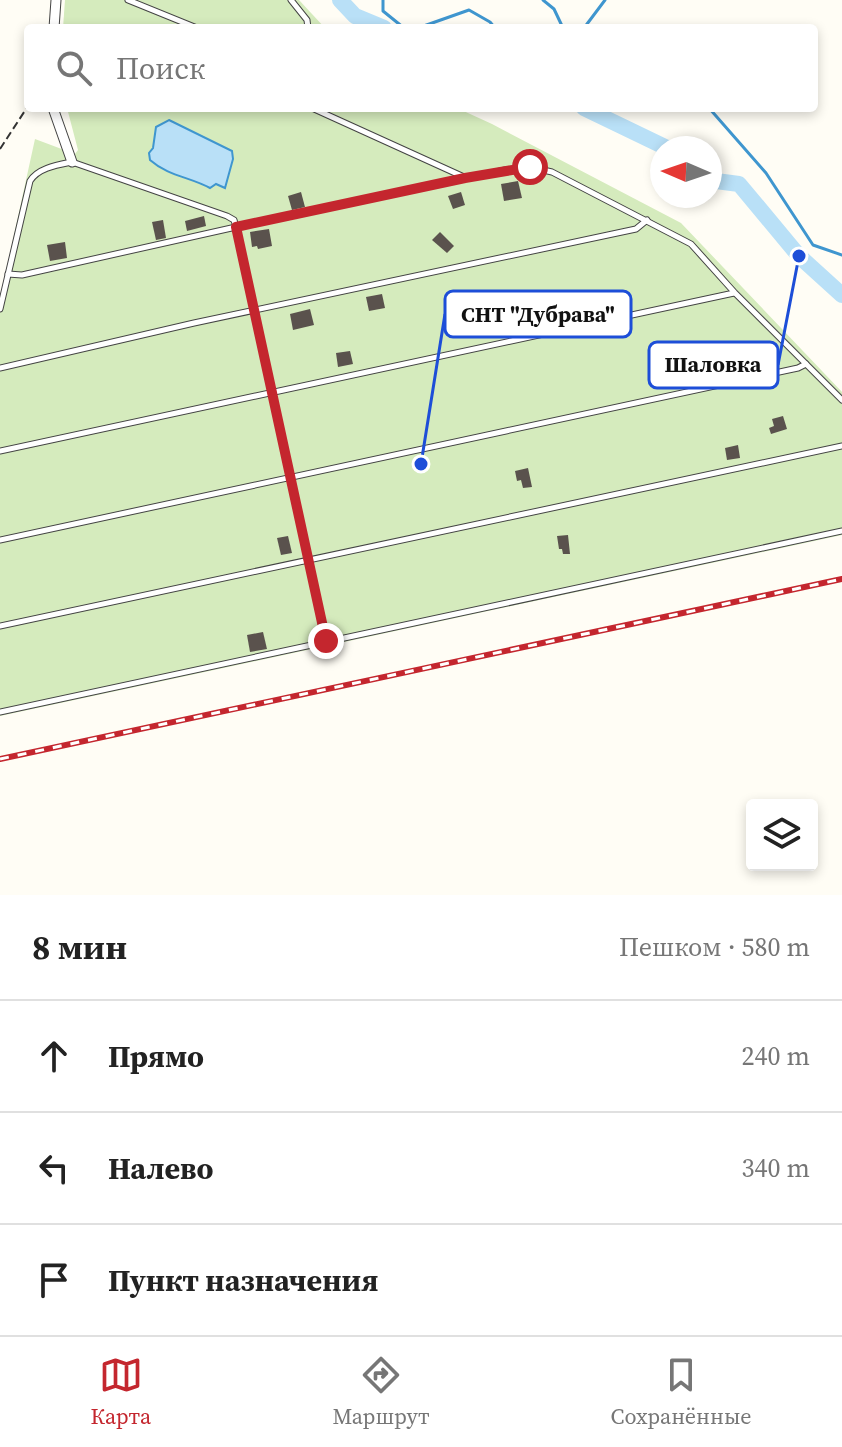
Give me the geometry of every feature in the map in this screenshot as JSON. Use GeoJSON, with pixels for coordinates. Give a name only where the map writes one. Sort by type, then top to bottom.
{"type":"FeatureCollection","features":[{"type":"Feature","properties":{"kind":"street"},"geometry":{"type":"LineString","coordinates":[[54,24],[56,0]]}},
{"type":"Feature","properties":{"kind":"street"},"geometry":{"type":"LineString","coordinates":[[54,112],[72,162]]}},
{"type":"Feature","properties":{"kind":"lane"},"geometry":{"type":"LineString","coordinates":[[128,0],[187,24]]}},
{"type":"Feature","properties":{"kind":"lane"},"geometry":{"type":"LineString","coordinates":[[291,0],[308,24]]}},
{"type":"Feature","properties":{"kind":"lane"},"geometry":{"type":"LineString","coordinates":[[321,112],[465,178]]}},
{"type":"Feature","properties":{"kind":"lane"},"geometry":{"type":"LineString","coordinates":[[0,309],[25,196],[33,176],[38,172],[72,162],[234,220],[326,641]]}},
{"type":"Feature","properties":{"kind":"lane"},"geometry":{"type":"LineString","coordinates":[[8,274],[22,275],[465,178],[518,168],[540,168],[691,244],[735,293],[842,400]]}},
{"type":"Feature","properties":{"kind":"lane"},"geometry":{"type":"LineString","coordinates":[[0,368],[636,229],[647,220]]}},
{"type":"Feature","properties":{"kind":"lane"},"geometry":{"type":"LineString","coordinates":[[0,451],[735,293]]}},
{"type":"Feature","properties":{"kind":"lane"},"geometry":{"type":"LineString","coordinates":[[0,540],[806,364]]}},
{"type":"Feature","properties":{"kind":"lane"},"geometry":{"type":"LineString","coordinates":[[0,626],[842,446]]}},
{"type":"Feature","properties":{"kind":"lane"},"geometry":{"type":"LineString","coordinates":[[0,712],[842,531]]}},
{"type":"Feature","properties":{"kind":"path"},"geometry":{"type":"LineString","coordinates":[[0,149],[24,112]]}},
{"type":"Feature","properties":{"kind":"green space"},"geometry":{"type":"Polygon","coordinates":[[[65,0],[299,0],[321,24],[63,24],[65,0]]]}},
{"type":"Feature","properties":{"kind":"green space"},"geometry":{"type":"Polygon","coordinates":[[[68,112],[466,112],[492,124],[681,223],[842,392],[842,535],[0,716],[0,299],[35,139],[75,154],[78,150],[68,112]]]}},
{"type":"Feature","properties":{"kind":"water"},"geometry":{"type":"Polygon","coordinates":[[[169,120],[232,151],[233,159],[225,188],[216,184],[210,188],[164,170],[150,160],[156,127],[169,120]]]}},
{"type":"Feature","properties":{"kind":"building"},"geometry":{"type":"Polygon","coordinates":[[[518,181],[522,198],[504,201],[501,184],[518,181]]]}},
{"type":"Feature","properties":{"kind":"building"},"geometry":{"type":"Polygon","coordinates":[[[301,192],[305,207],[292,210],[288,196],[301,192]]]}},
{"type":"Feature","properties":{"kind":"building"},"geometry":{"type":"Polygon","coordinates":[[[461,192],[465,205],[453,209],[448,196],[461,192]]]}},
{"type":"Feature","properties":{"kind":"building"},"geometry":{"type":"Polygon","coordinates":[[[204,216],[206,226],[187,231],[185,221],[204,216]]]}},
{"type":"Feature","properties":{"kind":"building"},"geometry":{"type":"Polygon","coordinates":[[[163,220],[166,238],[156,240],[152,222],[163,220]]]}},
{"type":"Feature","properties":{"kind":"building"},"geometry":{"type":"Polygon","coordinates":[[[269,229],[272,246],[252,247],[250,232],[269,229]]]}},
{"type":"Feature","properties":{"kind":"building"},"geometry":{"type":"Polygon","coordinates":[[[440,232],[454,246],[447,253],[432,240],[440,232]]]}},
{"type":"Feature","properties":{"kind":"building"},"geometry":{"type":"Polygon","coordinates":[[[65,242],[67,258],[50,261],[47,245],[65,242]]]}},
{"type":"Feature","properties":{"kind":"building"},"geometry":{"type":"Polygon","coordinates":[[[382,294],[385,308],[369,311],[366,297],[382,294]]]}},
{"type":"Feature","properties":{"kind":"building"},"geometry":{"type":"Polygon","coordinates":[[[310,309],[314,325],[293,330],[290,314],[310,309]]]}},
{"type":"Feature","properties":{"kind":"building"},"geometry":{"type":"Polygon","coordinates":[[[350,351],[353,364],[338,367],[336,353],[350,351]]]}},
{"type":"Feature","properties":{"kind":"building"},"geometry":{"type":"Polygon","coordinates":[[[783,416],[787,429],[771,434],[769,428],[774,426],[772,419],[783,416]]]}},
{"type":"Feature","properties":{"kind":"building"},"geometry":{"type":"Polygon","coordinates":[[[738,445],[740,458],[727,460],[725,448],[738,445]]]}},
{"type":"Feature","properties":{"kind":"building"},"geometry":{"type":"Polygon","coordinates":[[[528,468],[532,487],[523,488],[521,480],[517,481],[515,471],[528,468]]]}},
{"type":"Feature","properties":{"kind":"building"},"geometry":{"type":"Polygon","coordinates":[[[568,535],[570,554],[563,554],[557,536],[568,535]]]}},
{"type":"Feature","properties":{"kind":"building"},"geometry":{"type":"Polygon","coordinates":[[[288,536],[292,553],[281,555],[277,538],[288,536]]]}},
{"type":"Feature","properties":{"kind":"building"},"geometry":{"type":"Polygon","coordinates":[[[263,632],[267,649],[250,652],[247,635],[263,632]]]}},
{"type":"Feature","properties":{"kind":"waterway"},"geometry":{"type":"LineString","coordinates":[[340,0],[355,16],[374,24]]}},
{"type":"Feature","properties":{"kind":"waterway"},"geometry":{"type":"LineString","coordinates":[[383,0],[383,11],[399,24]]}},
{"type":"Feature","properties":{"kind":"waterway"},"geometry":{"type":"LineString","coordinates":[[543,0],[554,9],[561,24]]}},
{"type":"Feature","properties":{"kind":"waterway"},"geometry":{"type":"LineString","coordinates":[[587,24],[605,0]]}},
{"type":"Feature","properties":{"kind":"waterway"},"geometry":{"type":"LineString","coordinates":[[429,24],[469,10],[492,24]]}},
{"type":"Feature","properties":{"kind":"waterway"},"geometry":{"type":"LineString","coordinates":[[592,112],[650,140]]}},
{"type":"Feature","properties":{"kind":"waterway"},"geometry":{"type":"LineString","coordinates":[[713,112],[766,173],[813,245],[842,255]]}},
{"type":"Feature","properties":{"kind":"waterway"},"geometry":{"type":"LineString","coordinates":[[722,182],[739,184],[799,256],[842,295]]}},
{"type":"Feature","properties":{"kind":"railway"},"geometry":{"type":"LineString","coordinates":[[0,759],[842,579]]}},
{"type":"Feature","properties":{"kind":"place","name":"Шаловка"},"geometry":{"type":"Point","coordinates":[799,256]}},
{"type":"Feature","properties":{"kind":"place","name":"СНТ \"Дубрава\""},"geometry":{"type":"Point","coordinates":[421,464]}},
{"type":"Feature","properties":{"kind":"route"},"geometry":{"type":"LineString","coordinates":[[326,641],[236,227],[530,167]]}}]}
